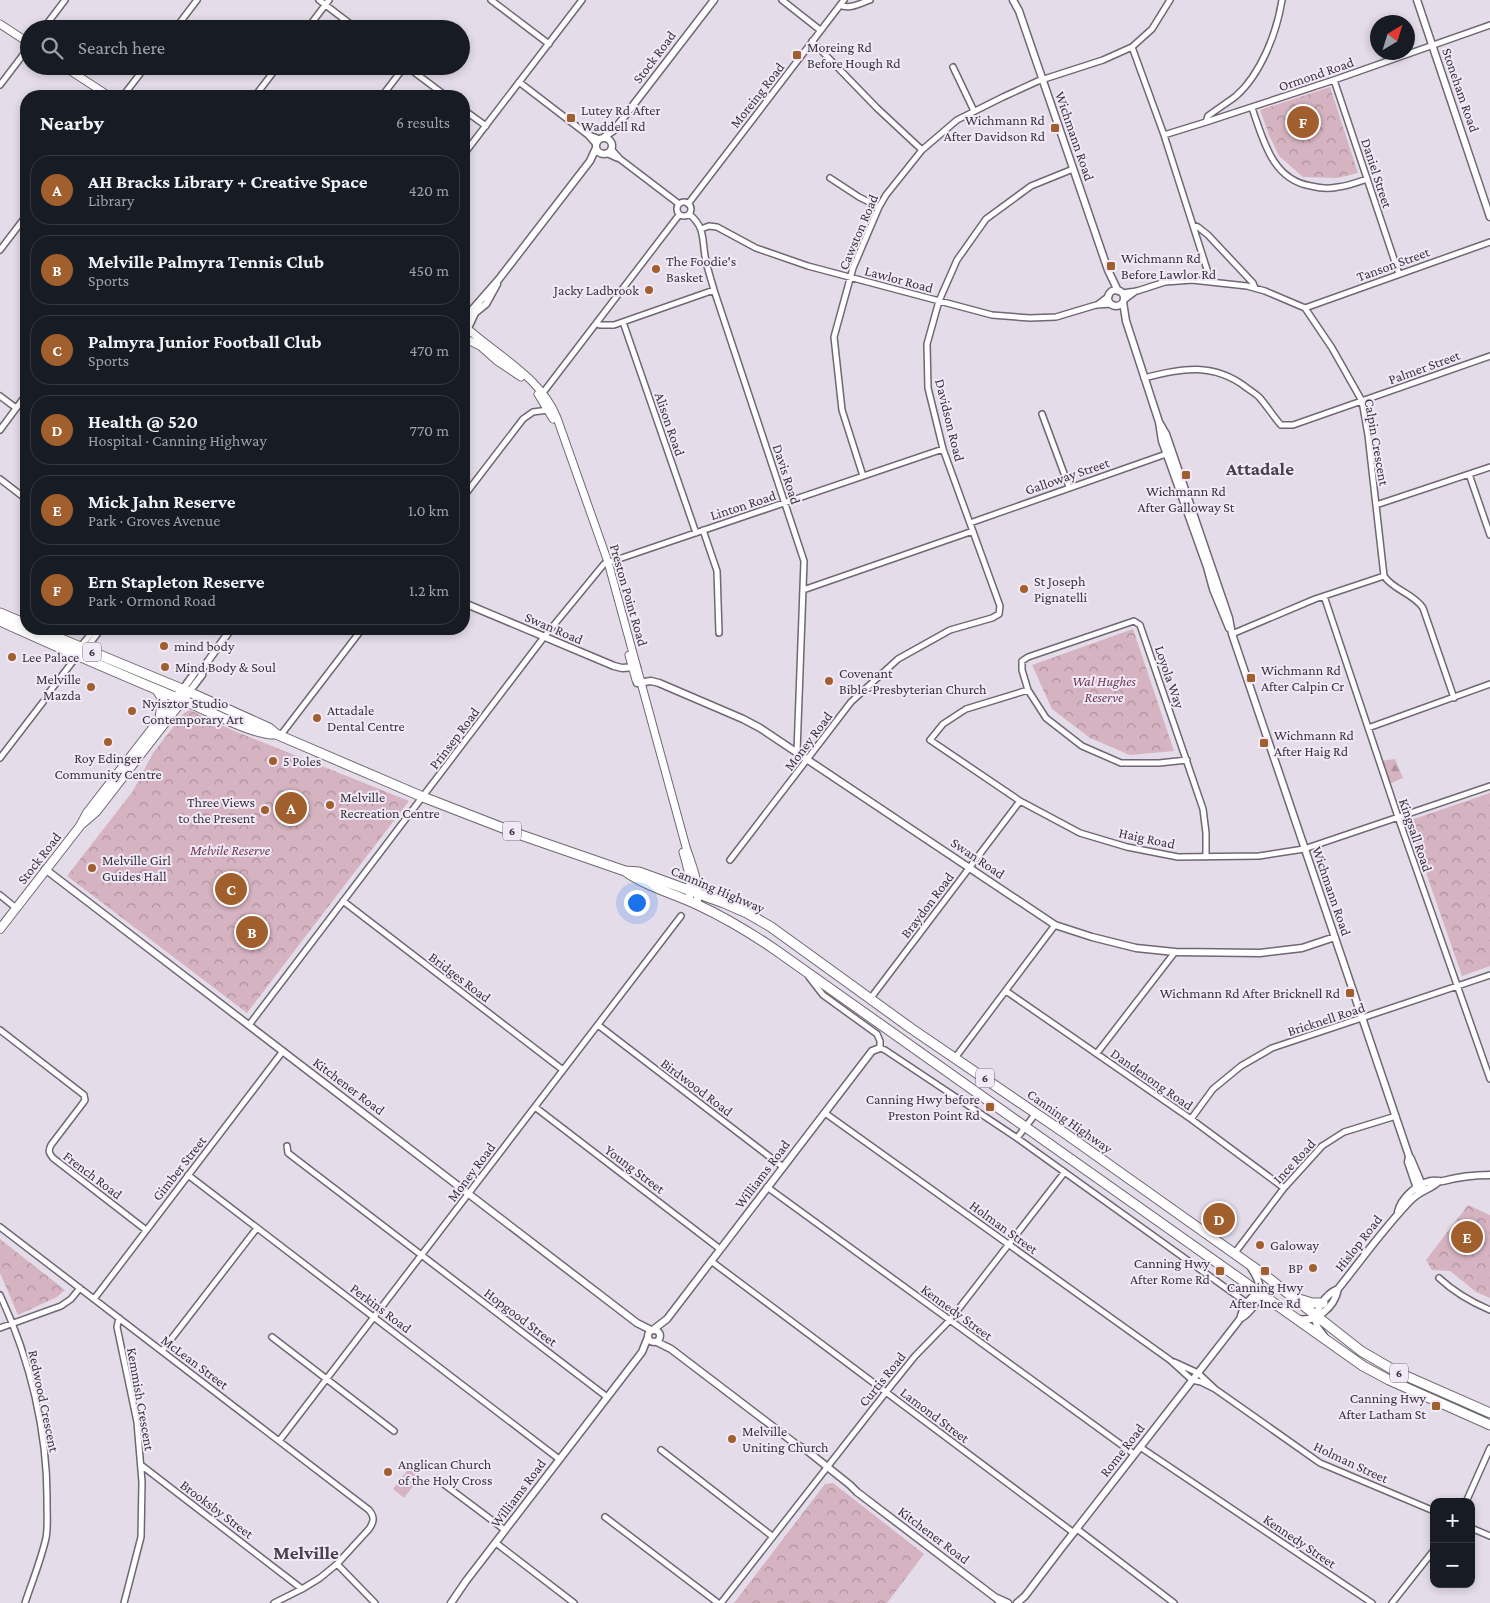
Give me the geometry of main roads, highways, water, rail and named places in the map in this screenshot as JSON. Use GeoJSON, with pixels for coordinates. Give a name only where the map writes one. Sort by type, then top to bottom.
{"type":"FeatureCollection","features":[{"type":"Feature","properties":{"kind":"highway"},"geometry":{"type":"LineString","coordinates":[[0,614],[20,622]]}},
{"type":"Feature","properties":{"kind":"highway","name":"Canning Highway"},"geometry":{"type":"LineString","coordinates":[[0,622],[20,631]]}},
{"type":"Feature","properties":{"kind":"highway","name":"Canning Highway"},"geometry":{"type":"LineString","coordinates":[[29,635],[266,735],[278,735]]}},
{"type":"Feature","properties":{"kind":"highway","name":"Canning Highway"},"geometry":{"type":"LineString","coordinates":[[52,635],[186,691],[269,728],[278,735],[423,796],[524,836],[625,871],[637,879],[693,902],[740,927],[1363,1366],[1389,1380],[1490,1425]]}},
{"type":"Feature","properties":{"kind":"highway"},"geometry":{"type":"LineString","coordinates":[[157,690],[163,699],[160,718]]}},
{"type":"Feature","properties":{"kind":"highway","name":"Canning Highway"},"geometry":{"type":"LineString","coordinates":[[625,871],[639,872],[747,913],[783,935],[870,999],[1036,1113],[1249,1264],[1362,1351],[1397,1372],[1490,1413]]}},
{"type":"Feature","properties":{"kind":"highway"},"geometry":{"type":"LineString","coordinates":[[740,927],[747,913]]}},
{"type":"Feature","properties":{"kind":"highway"},"geometry":{"type":"LineString","coordinates":[[1294,1298],[1312,1303],[1323,1303]]}},
{"type":"Feature","properties":{"kind":"main road"},"geometry":{"type":"LineString","coordinates":[[0,24],[20,37]]}},
{"type":"Feature","properties":{"kind":"main road"},"geometry":{"type":"LineString","coordinates":[[77,75],[100,90]]}},
{"type":"Feature","properties":{"kind":"main road","name":"Preston Point Road"},"geometry":{"type":"LineString","coordinates":[[470,328],[530,379],[557,418],[606,563],[694,892],[693,902]]}},
{"type":"Feature","properties":{"kind":"main road","name":"Preston Point Road"},"geometry":{"type":"LineString","coordinates":[[470,341],[480,346],[542,395],[559,432],[606,563]]}},
{"type":"Feature","properties":{"kind":"main road","name":"Stock Road"},"geometry":{"type":"LineString","coordinates":[[0,929],[80,826],[96,812],[186,691]]}},
{"type":"Feature","properties":{"kind":"main road","name":"Stock Road"},"geometry":{"type":"LineString","coordinates":[[80,826],[87,813],[160,718],[180,699]]}},
{"type":"Feature","properties":{"kind":"place","name":"Moreing Rd Before Hough Rd"},"geometry":{"type":"Point","coordinates":[797,55]}},
{"type":"Feature","properties":{"kind":"place","name":"Lutey Rd After Waddell Rd"},"geometry":{"type":"Point","coordinates":[571,118]}},
{"type":"Feature","properties":{"kind":"place","name":"Ern Stapleton Reserve"},"geometry":{"type":"Point","coordinates":[1303,122]}},
{"type":"Feature","properties":{"kind":"place","name":"Wichmann Rd After Davidson Rd"},"geometry":{"type":"Point","coordinates":[1055,128]}},
{"type":"Feature","properties":{"kind":"place","name":"Wichmann Rd Before Lawlor Rd"},"geometry":{"type":"Point","coordinates":[1111,266]}},
{"type":"Feature","properties":{"kind":"place","name":"The Foodie's Basket"},"geometry":{"type":"Point","coordinates":[656,269]}},
{"type":"Feature","properties":{"kind":"place","name":"Jacky Ladbrook"},"geometry":{"type":"Point","coordinates":[649,290]}},
{"type":"Feature","properties":{"kind":"place","name":"Wichmann Rd After Galloway St"},"geometry":{"type":"Point","coordinates":[1186,475]}},
{"type":"Feature","properties":{"kind":"place","name":"St Joseph Pignatelli"},"geometry":{"type":"Point","coordinates":[1024,589]}},
{"type":"Feature","properties":{"kind":"place","name":"mind body"},"geometry":{"type":"Point","coordinates":[164,646]}},
{"type":"Feature","properties":{"kind":"place","name":"Lee Palace"},"geometry":{"type":"Point","coordinates":[12,657]}},
{"type":"Feature","properties":{"kind":"place","name":"Mind Body & Soul"},"geometry":{"type":"Point","coordinates":[165,667]}},
{"type":"Feature","properties":{"kind":"place","name":"Wichmann Rd After Calpin Cr"},"geometry":{"type":"Point","coordinates":[1251,678]}},
{"type":"Feature","properties":{"kind":"place","name":"Covenant Bible-Presbyterian Church"},"geometry":{"type":"Point","coordinates":[829,681]}},
{"type":"Feature","properties":{"kind":"place","name":"Melville Mazda"},"geometry":{"type":"Point","coordinates":[91,687]}},
{"type":"Feature","properties":{"kind":"place","name":"Nyisztor Studio Contemporary Art"},"geometry":{"type":"Point","coordinates":[132,711]}},
{"type":"Feature","properties":{"kind":"place","name":"Attadale Dental Centre"},"geometry":{"type":"Point","coordinates":[317,718]}},
{"type":"Feature","properties":{"kind":"place","name":"Roy Edinger Community Centre"},"geometry":{"type":"Point","coordinates":[108,742]}},
{"type":"Feature","properties":{"kind":"place","name":"Wichmann Rd After Haig Rd"},"geometry":{"type":"Point","coordinates":[1264,743]}},
{"type":"Feature","properties":{"kind":"place","name":"5 Poles"},"geometry":{"type":"Point","coordinates":[273,761]}},
{"type":"Feature","properties":{"kind":"place","name":"Melville Recreation Centre"},"geometry":{"type":"Point","coordinates":[330,805]}},
{"type":"Feature","properties":{"kind":"place","name":"AH Bracks Library + Creative Space"},"geometry":{"type":"Point","coordinates":[291,808]}},
{"type":"Feature","properties":{"kind":"place","name":"Three Views to the Present"},"geometry":{"type":"Point","coordinates":[265,810]}},
{"type":"Feature","properties":{"kind":"place","name":"Melville Girl Guides Hall"},"geometry":{"type":"Point","coordinates":[92,868]}},
{"type":"Feature","properties":{"kind":"place","name":"Palmyra Junior Football Club"},"geometry":{"type":"Point","coordinates":[231,889]}},
{"type":"Feature","properties":{"kind":"place","name":"Melville Palmyra Tennis Club"},"geometry":{"type":"Point","coordinates":[252,932]}},
{"type":"Feature","properties":{"kind":"place","name":"Wichmann Rd After Bricknell Rd"},"geometry":{"type":"Point","coordinates":[1350,993]}},
{"type":"Feature","properties":{"kind":"place","name":"Canning Hwy before Preston Point Rd"},"geometry":{"type":"Point","coordinates":[990,1107]}},
{"type":"Feature","properties":{"kind":"place","name":"Health @ 520"},"geometry":{"type":"Point","coordinates":[1219,1219]}},
{"type":"Feature","properties":{"kind":"place","name":"Mick Jahn Reserve"},"geometry":{"type":"Point","coordinates":[1467,1237]}},
{"type":"Feature","properties":{"kind":"place","name":"Galoway"},"geometry":{"type":"Point","coordinates":[1260,1245]}},
{"type":"Feature","properties":{"kind":"place","name":"BP"},"geometry":{"type":"Point","coordinates":[1313,1268]}},
{"type":"Feature","properties":{"kind":"place","name":"Canning Hwy After Rome Rd"},"geometry":{"type":"Point","coordinates":[1220,1271]}},
{"type":"Feature","properties":{"kind":"place","name":"Canning Hwy After Ince Rd"},"geometry":{"type":"Point","coordinates":[1265,1271]}},
{"type":"Feature","properties":{"kind":"place","name":"Canning Hwy After Latham St"},"geometry":{"type":"Point","coordinates":[1436,1406]}},
{"type":"Feature","properties":{"kind":"place","name":"Melville Uniting Church"},"geometry":{"type":"Point","coordinates":[732,1439]}},
{"type":"Feature","properties":{"kind":"place","name":"Anglican Church of the Holy Cross"},"geometry":{"type":"Point","coordinates":[388,1472]}},
{"type":"Feature","properties":{"kind":"district","name":"Attadale"},"geometry":{"type":"Point","coordinates":[1260,468]}},
{"type":"Feature","properties":{"kind":"district","name":"Melville"},"geometry":{"type":"Point","coordinates":[306,1552]}},
{"type":"Feature","properties":{"kind":"park label","name":"Wal Hughes Reserve"},"geometry":{"type":"Point","coordinates":[1104,690]}},
{"type":"Feature","properties":{"kind":"park label","name":"Melvile Reserve"},"geometry":{"type":"Point","coordinates":[230,850]}}]}
